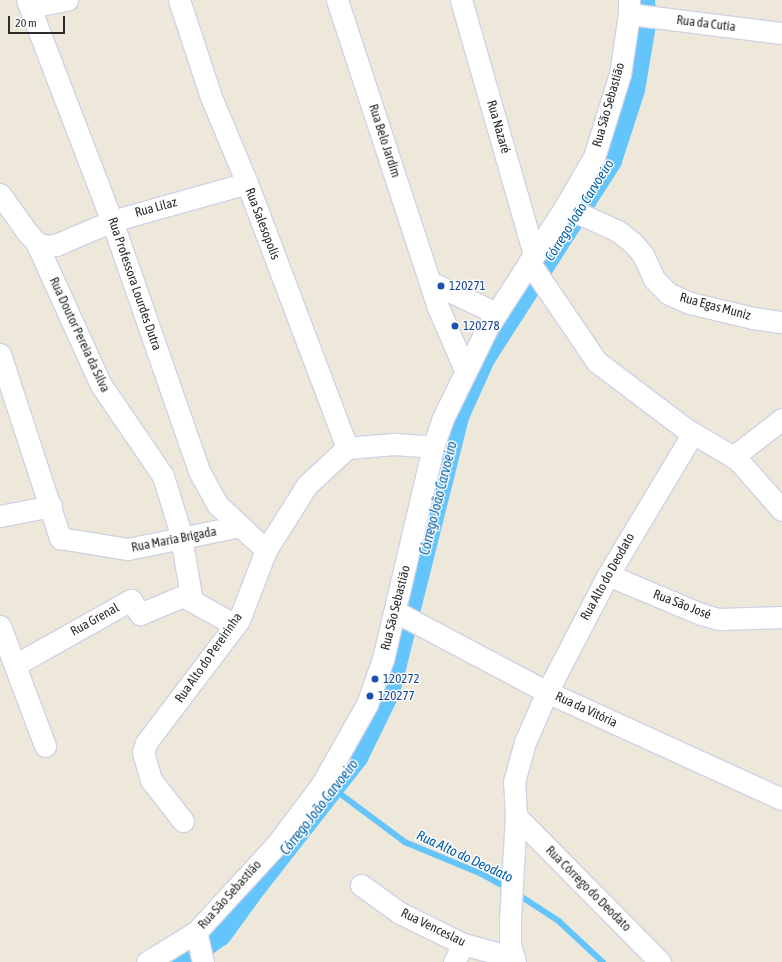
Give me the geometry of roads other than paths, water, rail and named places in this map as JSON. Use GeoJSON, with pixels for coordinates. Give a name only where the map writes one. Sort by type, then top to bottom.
{"type":"FeatureCollection","features":[{"type":"Feature","properties":{"kind":"street"},"geometry":{"type":"LineString","coordinates":[[29,4],[67,0]]}},
{"type":"Feature","properties":{"kind":"street","name":"Rua Salesopolis"},"geometry":{"type":"LineString","coordinates":[[179,0],[211,97],[247,183],[347,448]]}},
{"type":"Feature","properties":{"kind":"street","name":"Rua Belo Jardim"},"geometry":{"type":"LineString","coordinates":[[337,0],[430,282],[465,370]]}},
{"type":"Feature","properties":{"kind":"street","name":"Rua Nazaré"},"geometry":{"type":"LineString","coordinates":[[461,0],[532,258],[597,362],[693,433],[734,457],[782,510]]}},
{"type":"Feature","properties":{"kind":"street","name":"Rua Professora Lourdes Dutra"},"geometry":{"type":"LineString","coordinates":[[29,4],[62,96],[112,221],[200,473],[218,505],[266,550]]}},
{"type":"Feature","properties":{"kind":"street","name":"Rua São Sebastião"},"geometry":{"type":"LineString","coordinates":[[147,962],[200,949],[322,784],[367,704],[383,659],[405,616],[433,447],[465,370],[496,313],[532,258],[576,213],[608,116],[620,74],[633,10]]}},
{"type":"Feature","properties":{"kind":"street","name":"Rua da Cutia"},"geometry":{"type":"LineString","coordinates":[[633,10],[662,18],[782,33]]}},
{"type":"Feature","properties":{"kind":"street","name":"Rua Lilaz"},"geometry":{"type":"LineString","coordinates":[[41,244],[56,245],[112,221],[247,183]]}},
{"type":"Feature","properties":{"kind":"street","name":"Rua Doutor Pereia da Silva"},"geometry":{"type":"LineString","coordinates":[[0,194],[41,244],[100,385],[163,476],[182,540],[192,601]]}},
{"type":"Feature","properties":{"kind":"street","name":"Rua Egas Muniz"},"geometry":{"type":"LineString","coordinates":[[576,213],[618,231],[633,244],[643,255],[654,279],[669,294],[711,308],[782,322]]}},
{"type":"Feature","properties":{"kind":"street"},"geometry":{"type":"LineString","coordinates":[[430,282],[496,313]]}},
{"type":"Feature","properties":{"kind":"street"},"geometry":{"type":"LineString","coordinates":[[0,354],[51,506],[0,516]]}},
{"type":"Feature","properties":{"kind":"street"},"geometry":{"type":"LineString","coordinates":[[734,457],[782,419]]}},
{"type":"Feature","properties":{"kind":"street","name":"Rua Alto do Deodato"},"geometry":{"type":"LineString","coordinates":[[515,962],[510,945],[510,904],[516,816],[516,776],[524,742],[547,692],[608,575],[693,433]]}},
{"type":"Feature","properties":{"kind":"street"},"geometry":{"type":"LineString","coordinates":[[347,448],[394,444],[433,447]]}},
{"type":"Feature","properties":{"kind":"street","name":"Rua Alto do Pereirinha"},"geometry":{"type":"LineString","coordinates":[[184,821],[151,780],[143,752],[146,743],[235,625],[266,550],[307,485],[347,448]]}},
{"type":"Feature","properties":{"kind":"street","name":"Rua Maria Brigada"},"geometry":{"type":"LineString","coordinates":[[51,506],[60,538],[128,549],[182,540],[240,526]]}},
{"type":"Feature","properties":{"kind":"street","name":"Rua São José"},"geometry":{"type":"LineString","coordinates":[[608,575],[701,614],[720,619],[782,617]]}},
{"type":"Feature","properties":{"kind":"street","name":"Rua Grenal"},"geometry":{"type":"LineString","coordinates":[[15,665],[131,600],[140,614],[182,596],[235,625]]}},
{"type":"Feature","properties":{"kind":"street","name":"Rua da Vitória"},"geometry":{"type":"LineString","coordinates":[[405,616],[547,692],[782,799]]}},
{"type":"Feature","properties":{"kind":"street"},"geometry":{"type":"LineString","coordinates":[[0,626],[45,746]]}},
{"type":"Feature","properties":{"kind":"street","name":"Rua Córrego do Deodato"},"geometry":{"type":"LineString","coordinates":[[516,816],[660,962]]}},
{"type":"Feature","properties":{"kind":"street","name":"Rua Venceslau"},"geometry":{"type":"LineString","coordinates":[[361,885],[458,953],[493,952],[509,962]]}},
{"type":"Feature","properties":{"kind":"waterway","name":"Córrego João Carvoeiro"},"geometry":{"type":"LineString","coordinates":[[178,962],[193,956],[221,936],[256,888],[358,758],[390,692],[459,417],[485,359],[612,161],[635,90],[646,25],[645,0]]}},
{"type":"Feature","properties":{"kind":"waterway","name":"Rua Alto do Deodato"},"geometry":{"type":"LineString","coordinates":[[334,789],[405,842],[480,873],[507,888]]}},
{"type":"Feature","properties":{"kind":"waterway","name":"Rua Alto do Deodato"},"geometry":{"type":"LineString","coordinates":[[516,893],[559,921],[603,962]]}},
{"type":"Feature","properties":{"kind":"place","name":"120271"},"geometry":{"type":"Point","coordinates":[441,286]}},
{"type":"Feature","properties":{"kind":"place","name":"120278"},"geometry":{"type":"Point","coordinates":[455,326]}},
{"type":"Feature","properties":{"kind":"place","name":"120272"},"geometry":{"type":"Point","coordinates":[375,679]}},
{"type":"Feature","properties":{"kind":"place","name":"120277"},"geometry":{"type":"Point","coordinates":[370,696]}}]}
